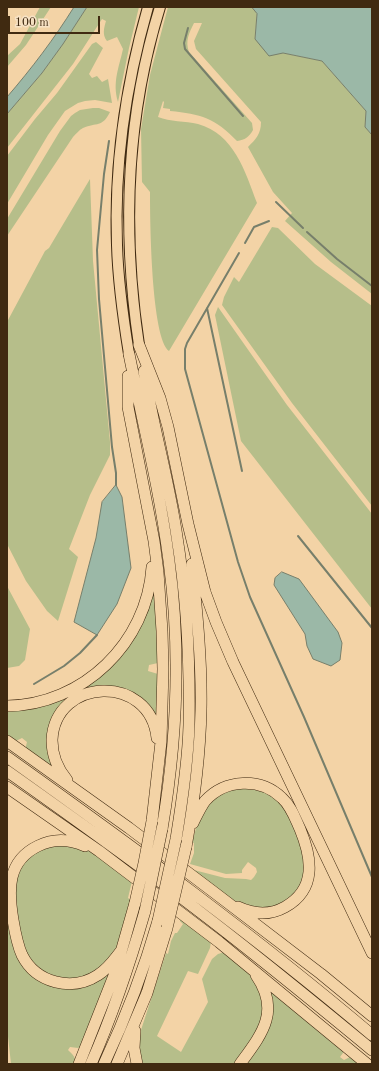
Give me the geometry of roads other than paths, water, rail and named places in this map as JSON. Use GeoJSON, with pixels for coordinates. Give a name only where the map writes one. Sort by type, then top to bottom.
{"type":"FeatureCollection","features":[{"type":"Feature","properties":{"kind":"highway"},"geometry":{"type":"LineString","coordinates":[[91,1064],[115,1006],[145,911],[169,788],[174,723],[176,678],[174,607],[169,561],[161,508],[129,354],[121,304],[116,218],[118,174],[130,78],[148,7]]}},
{"type":"Feature","properties":{"kind":"highway"},"geometry":{"type":"LineString","coordinates":[[104,1064],[129,1010],[158,921],[176,839],[183,790],[189,726],[186,610],[180,553],[139,345],[134,310],[129,246],[129,194],[134,128],[142,81],[160,7]]}},
{"type":"Feature","properties":{"kind":"highway"},"geometry":{"type":"LineString","coordinates":[[139,345],[160,398],[168,427],[188,524],[202,581],[221,636],[372,953]]}},
{"type":"Feature","properties":{"kind":"highway"},"geometry":{"type":"LineString","coordinates":[[79,1064],[104,1003],[135,903],[152,821],[160,757],[162,715],[162,630],[158,572],[128,407],[129,354]]}},
{"type":"Feature","properties":{"kind":"highway"},"geometry":{"type":"LineString","coordinates":[[7,706],[21,706],[44,701],[77,687],[97,674],[122,647],[141,616],[151,580],[152,556],[148,511]]}},
{"type":"Feature","properties":{"kind":"highway"},"geometry":{"type":"LineString","coordinates":[[117,1064],[136,1020],[154,972],[167,928],[186,847],[197,770],[201,709],[198,621],[188,524]]}},
{"type":"Feature","properties":{"kind":"highway"},"geometry":{"type":"LineString","coordinates":[[82,794],[58,769],[52,742],[54,728],[60,716],[69,705],[80,697],[93,692],[114,691],[127,695],[140,703],[149,713],[154,724],[160,757]]}},
{"type":"Feature","properties":{"kind":"highway"},"geometry":{"type":"LineString","coordinates":[[7,741],[82,794],[215,893],[321,974],[372,1016]]}},
{"type":"Feature","properties":{"kind":"highway"},"geometry":{"type":"LineString","coordinates":[[7,757],[122,839],[207,903],[372,1035]]}},
{"type":"Feature","properties":{"kind":"highway"},"geometry":{"type":"LineString","coordinates":[[7,771],[200,911],[372,1050]]}},
{"type":"Feature","properties":{"kind":"highway"},"geometry":{"type":"LineString","coordinates":[[188,833],[198,812],[206,801],[217,792],[236,784],[250,783],[270,789],[286,801],[295,816],[304,839],[310,861],[307,881],[297,898],[281,909],[262,913],[243,909],[215,893]]}},
{"type":"Feature","properties":{"kind":"highway"},"geometry":{"type":"LineString","coordinates":[[7,787],[99,851],[250,966],[368,1064]]}},
{"type":"Feature","properties":{"kind":"highway"},"geometry":{"type":"LineString","coordinates":[[99,851],[76,842],[58,840],[40,844],[23,856],[15,867],[9,887],[11,908],[18,945],[26,962],[35,972],[46,979],[65,984],[79,983],[97,976],[108,967],[121,951]]}},
{"type":"Feature","properties":{"kind":"highway"},"geometry":{"type":"LineString","coordinates":[[240,1064],[260,1036],[267,1016],[267,1002],[264,990],[250,966]]}},
{"type":"Feature","properties":{"kind":"highway"},"geometry":{"type":"LineString","coordinates":[[136,1020],[134,1048],[137,1064]]}},
{"type":"Feature","properties":{"kind":"waterway"},"geometry":{"type":"LineString","coordinates":[[188,28],[184,43],[185,49],[243,116]]}},
{"type":"Feature","properties":{"kind":"waterway"},"geometry":{"type":"LineString","coordinates":[[109,141],[104,174],[97,250],[99,299],[116,485]]}},
{"type":"Feature","properties":{"kind":"waterway"},"geometry":{"type":"LineString","coordinates":[[276,202],[303,228]]}},
{"type":"Feature","properties":{"kind":"waterway"},"geometry":{"type":"LineString","coordinates":[[245,243],[254,227],[269,221]]}},
{"type":"Feature","properties":{"kind":"waterway"},"geometry":{"type":"LineString","coordinates":[[307,232],[337,259],[372,286]]}},
{"type":"Feature","properties":{"kind":"waterway"},"geometry":{"type":"LineString","coordinates":[[239,253],[187,343],[185,349],[185,369],[238,562],[250,597],[304,717],[372,877]]}},
{"type":"Feature","properties":{"kind":"waterway"},"geometry":{"type":"LineString","coordinates":[[207,308],[242,471]]}},
{"type":"Feature","properties":{"kind":"waterway"},"geometry":{"type":"LineString","coordinates":[[298,536],[372,628]]}},
{"type":"Feature","properties":{"kind":"waterway"},"geometry":{"type":"LineString","coordinates":[[34,684],[64,666],[80,653],[97,635]]}}]}
